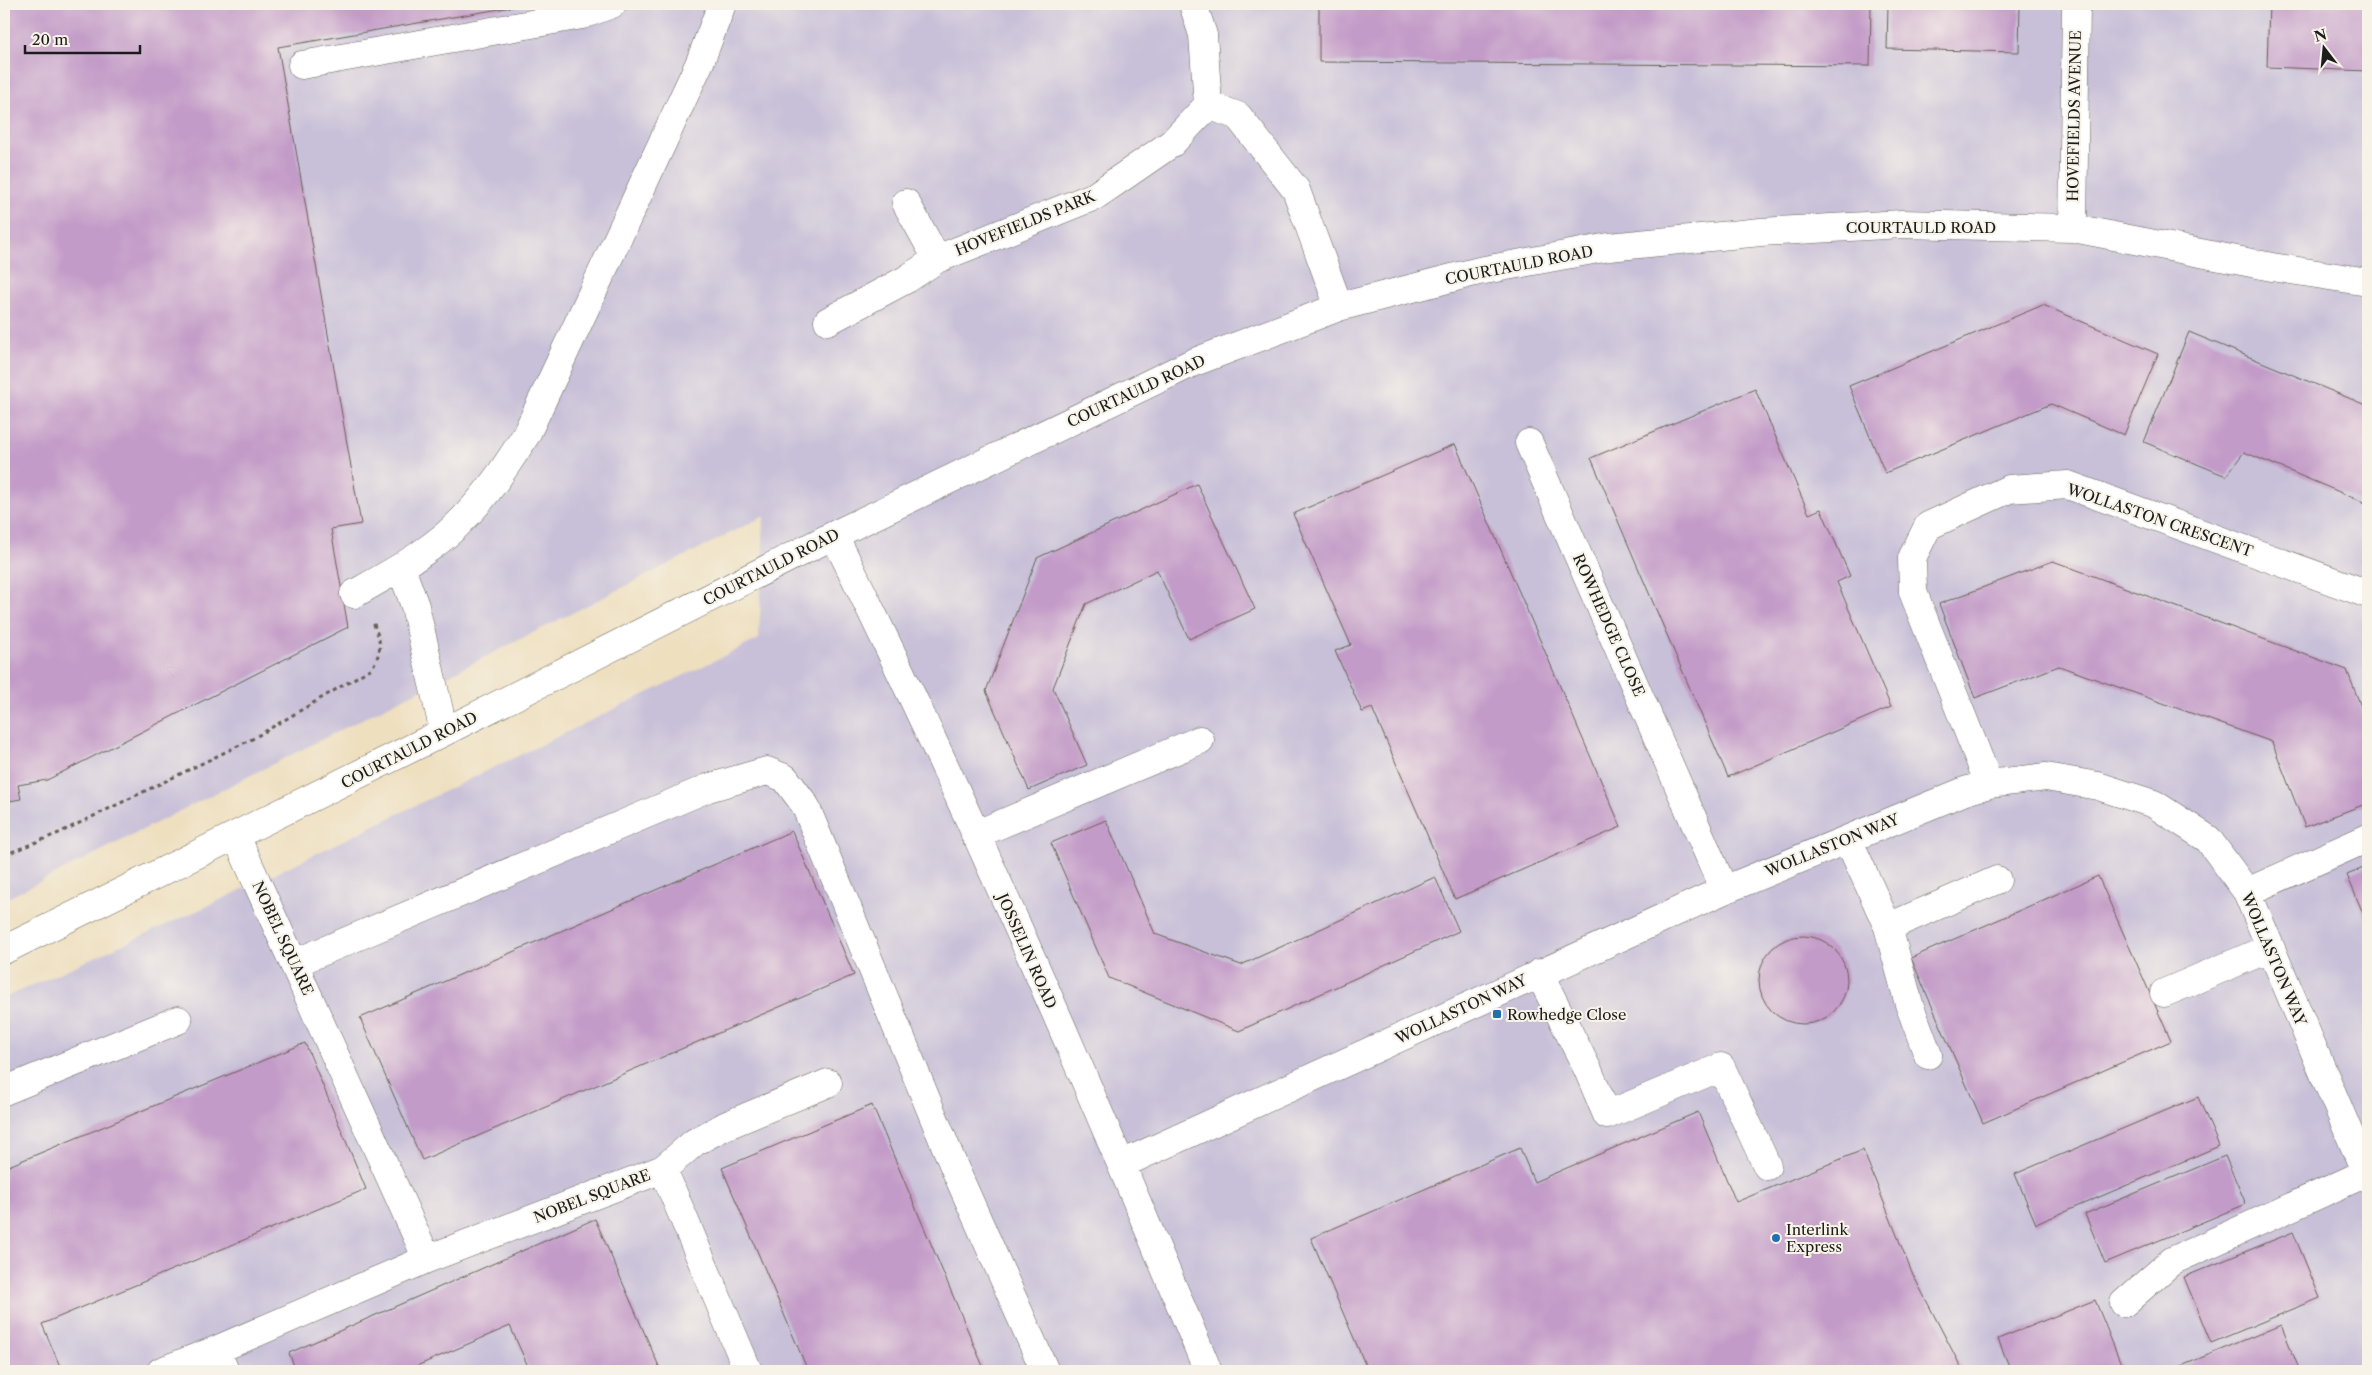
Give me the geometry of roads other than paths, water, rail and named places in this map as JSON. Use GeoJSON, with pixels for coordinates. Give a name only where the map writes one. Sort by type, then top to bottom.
{"type":"FeatureCollection","features":[{"type":"Feature","properties":{"kind":"street"},"geometry":{"type":"LineString","coordinates":[[302,64],[582,15],[612,4]]}},
{"type":"Feature","properties":{"kind":"street"},"geometry":{"type":"LineString","coordinates":[[354,594],[402,568],[466,516],[498,479],[526,435],[700,62],[722,4]]}},
{"type":"Feature","properties":{"kind":"street"},"geometry":{"type":"LineString","coordinates":[[1193,4],[1202,35],[1208,105],[1238,116],[1296,190],[1339,307]]}},
{"type":"Feature","properties":{"kind":"street","name":"HOVEFIELDS AVENUE"},"geometry":{"type":"LineString","coordinates":[[2073,228],[2076,4]]}},
{"type":"Feature","properties":{"kind":"street","name":"HOVEFIELDS PARK"},"geometry":{"type":"LineString","coordinates":[[828,321],[906,279],[937,259],[1095,196],[1172,143],[1208,105]]}},
{"type":"Feature","properties":{"kind":"street"},"geometry":{"type":"LineString","coordinates":[[906,203],[937,259]]}},
{"type":"Feature","properties":{"kind":"street","name":"COURTAULD ROAD"},"geometry":{"type":"LineString","coordinates":[[4,950],[236,836],[834,536],[1192,363],[1339,307],[1479,271],[1609,247],[1761,232],[1902,224],[2073,228],[2272,267],[2368,282]]}},
{"type":"Feature","properties":{"kind":"street","name":"ROWHEDGE CLOSE"},"geometry":{"type":"LineString","coordinates":[[1529,443],[1724,890]]}},
{"type":"Feature","properties":{"kind":"street","name":"WOLLASTON CRESCENT"},"geometry":{"type":"LineString","coordinates":[[1989,784],[1913,592],[1912,558],[1928,526],[2009,489],[2068,484],[2368,594]]}},
{"type":"Feature","properties":{"kind":"street","name":"JOSSELIN ROAD"},"geometry":{"type":"LineString","coordinates":[[834,536],[873,614],[975,835],[1122,1164],[1208,1371]]}},
{"type":"Feature","properties":{"kind":"street"},"geometry":{"type":"LineString","coordinates":[[402,568],[415,606],[444,732]]}},
{"type":"Feature","properties":{"kind":"street"},"geometry":{"type":"LineString","coordinates":[[975,835],[1200,740]]}},
{"type":"Feature","properties":{"kind":"street"},"geometry":{"type":"LineString","coordinates":[[295,963],[708,788],[767,771],[785,778],[805,805],[955,1169],[1045,1371]]}},
{"type":"Feature","properties":{"kind":"street","name":"WOLLASTON WAY"},"geometry":{"type":"LineString","coordinates":[[1122,1164],[1724,890],[1965,791],[1989,784],[2046,777],[2098,786],[2154,804],[2208,839],[2247,892],[2367,1176]]}},
{"type":"Feature","properties":{"kind":"street","name":"NOBEL SQUARE"},"geometry":{"type":"LineString","coordinates":[[236,836],[295,963],[427,1260]]}},
{"type":"Feature","properties":{"kind":"street"},"geometry":{"type":"LineString","coordinates":[[2247,892],[2368,838]]}},
{"type":"Feature","properties":{"kind":"street"},"geometry":{"type":"LineString","coordinates":[[1848,840],[1888,927],[1908,1004],[1928,1055]]}},
{"type":"Feature","properties":{"kind":"street"},"geometry":{"type":"LineString","coordinates":[[1888,927],[1997,880]]}},
{"type":"Feature","properties":{"kind":"street"},"geometry":{"type":"LineString","coordinates":[[2164,992],[2270,948]]}},
{"type":"Feature","properties":{"kind":"street"},"geometry":{"type":"LineString","coordinates":[[1539,973],[1588,1070],[1607,1115],[1721,1067],[1767,1166]]}},
{"type":"Feature","properties":{"kind":"street"},"geometry":{"type":"LineString","coordinates":[[4,1091],[178,1020]]}},
{"type":"Feature","properties":{"kind":"street"},"geometry":{"type":"LineString","coordinates":[[663,1168],[695,1142],[724,1126],[828,1083]]}},
{"type":"Feature","properties":{"kind":"street","name":"NOBEL SQUARE"},"geometry":{"type":"LineString","coordinates":[[160,1371],[220,1361],[427,1260],[663,1168],[748,1371]]}},
{"type":"Feature","properties":{"kind":"street"},"geometry":{"type":"LineString","coordinates":[[2124,1303],[2172,1261],[2367,1176]]}},
{"type":"Feature","properties":{"kind":"place","name":"Rowhedge Close"},"geometry":{"type":"Point","coordinates":[1497,1014]}},
{"type":"Feature","properties":{"kind":"place","name":"Interlink Express"},"geometry":{"type":"Point","coordinates":[1776,1238]}}]}
